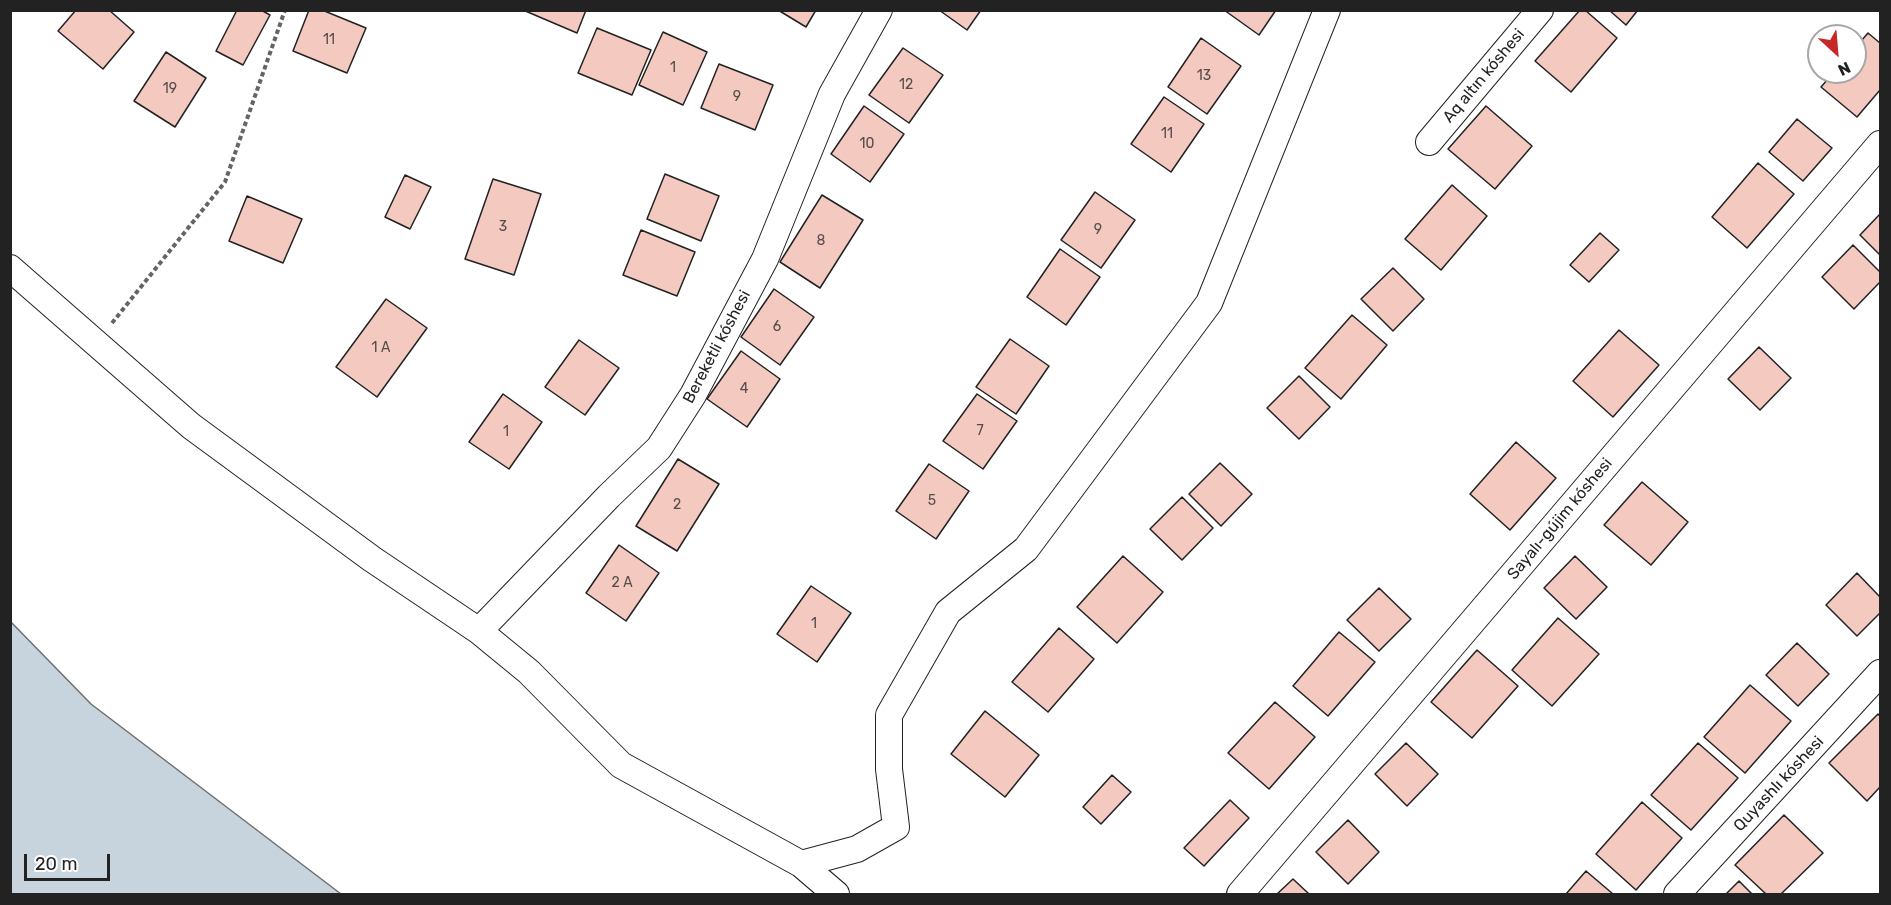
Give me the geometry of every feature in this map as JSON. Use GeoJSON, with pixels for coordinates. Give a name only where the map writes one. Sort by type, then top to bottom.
{"type":"FeatureCollection","features":[{"type":"Feature","properties":{"kind":"street","name":"Bereketli kóshesi"},"geometry":{"type":"LineString","coordinates":[[478,632],[609,496],[659,448],[693,395],[765,259],[832,94],[879,10]]}},
{"type":"Feature","properties":{"kind":"street"},"geometry":{"type":"LineString","coordinates":[[801,864],[857,849],[896,827],[889,769],[890,715],[948,612],[1026,549],[1209,303],[1327,10]]}},
{"type":"Feature","properties":{"kind":"street","name":"Aq altın kóshesi"},"geometry":{"type":"LineString","coordinates":[[1429,142],[1540,10]]}},
{"type":"Feature","properties":{"kind":"street","name":"Sayalı-gújim kóshesi"},"geometry":{"type":"LineString","coordinates":[[1240,894],[1881,144]]}},
{"type":"Feature","properties":{"kind":"street"},"geometry":{"type":"LineString","coordinates":[[10,268],[191,426],[372,559],[478,632],[529,672],[621,765],[801,864],[836,894]]}},
{"type":"Feature","properties":{"kind":"street","name":"Quyashlı kóshesi"},"geometry":{"type":"LineString","coordinates":[[1677,894],[1881,673]]}},
{"type":"Feature","properties":{"kind":"path"},"geometry":{"type":"LineString","coordinates":[[95,344],[225,182],[285,10]]}},
{"type":"Feature","properties":{"kind":"shaded area"},"geometry":{"type":"Polygon","coordinates":[[[10,621],[91,704],[341,894],[11,894],[10,621]]]}},
{"type":"Feature","properties":{"kind":"building"},"geometry":{"type":"Polygon","coordinates":[[[76,10],[109,10],[134,32],[103,69],[58,31],[76,10]]]}},
{"type":"Feature","properties":{"kind":"building"},"geometry":{"type":"Polygon","coordinates":[[[237,10],[261,10],[270,15],[243,65],[216,51],[237,10]]]}},
{"type":"Feature","properties":{"kind":"building"},"geometry":{"type":"Polygon","coordinates":[[[309,10],[322,10],[366,28],[347,73],[293,51],[309,10]]]}},
{"type":"Feature","properties":{"kind":"building"},"geometry":{"type":"Polygon","coordinates":[[[523,10],[586,10],[577,33],[523,10]]]}},
{"type":"Feature","properties":{"kind":"building"},"geometry":{"type":"Polygon","coordinates":[[[778,10],[816,10],[806,27],[778,10]]]}},
{"type":"Feature","properties":{"kind":"building"},"geometry":{"type":"Polygon","coordinates":[[[939,10],[981,10],[967,30],[939,10]]]}},
{"type":"Feature","properties":{"kind":"building"},"geometry":{"type":"Polygon","coordinates":[[[1224,10],[1276,10],[1259,35],[1224,10]]]}},
{"type":"Feature","properties":{"kind":"building"},"geometry":{"type":"Polygon","coordinates":[[[1580,10],[1585,10],[1617,38],[1571,92],[1535,61],[1580,10]]]}},
{"type":"Feature","properties":{"kind":"building"},"geometry":{"type":"Polygon","coordinates":[[[1609,10],[1638,10],[1626,25],[1609,10]]]}},
{"type":"Feature","properties":{"kind":"building"},"geometry":{"type":"Polygon","coordinates":[[[597,28],[651,50],[632,95],[578,73],[597,28]]]}},
{"type":"Feature","properties":{"kind":"building"},"geometry":{"type":"Polygon","coordinates":[[[663,32],[707,52],[683,105],[639,85],[663,32]]]}},
{"type":"Feature","properties":{"kind":"building"},"geometry":{"type":"Polygon","coordinates":[[[1867,34],[1880,43],[1880,90],[1857,117],[1821,87],[1824,84],[1867,84],[1867,34]]]}},
{"type":"Feature","properties":{"kind":"building"},"geometry":{"type":"Polygon","coordinates":[[[1201,38],[1241,66],[1207,114],[1168,87],[1201,38]]]}},
{"type":"Feature","properties":{"kind":"building"},"geometry":{"type":"Polygon","coordinates":[[[903,48],[943,75],[909,123],[869,95],[903,48]]]}},
{"type":"Feature","properties":{"kind":"building"},"geometry":{"type":"Polygon","coordinates":[[[166,52],[206,78],[175,127],[134,101],[166,52]]]}},
{"type":"Feature","properties":{"kind":"building"},"geometry":{"type":"Polygon","coordinates":[[[719,64],[773,85],[755,130],[701,108],[719,64]]]}},
{"type":"Feature","properties":{"kind":"building"},"geometry":{"type":"Polygon","coordinates":[[[1164,97],[1204,124],[1171,172],[1131,144],[1164,97]]]}},
{"type":"Feature","properties":{"kind":"building"},"geometry":{"type":"Polygon","coordinates":[[[864,106],[904,134],[870,182],[831,154],[864,106]]]}},
{"type":"Feature","properties":{"kind":"building"},"geometry":{"type":"Polygon","coordinates":[[[1486,106],[1532,146],[1495,189],[1448,149],[1486,106]]]}},
{"type":"Feature","properties":{"kind":"building"},"geometry":{"type":"Polygon","coordinates":[[[1797,119],[1832,148],[1803,181],[1769,152],[1797,119]]]}},
{"type":"Feature","properties":{"kind":"building"},"geometry":{"type":"Polygon","coordinates":[[[1758,163],[1794,194],[1747,248],[1712,217],[1758,163]]]}},
{"type":"Feature","properties":{"kind":"building"},"geometry":{"type":"Polygon","coordinates":[[[665,174],[719,196],[701,241],[647,219],[665,174]]]}},
{"type":"Feature","properties":{"kind":"building"},"geometry":{"type":"Polygon","coordinates":[[[405,175],[431,187],[410,229],[385,217],[405,175]]]}},
{"type":"Feature","properties":{"kind":"building"},"geometry":{"type":"Polygon","coordinates":[[[493,179],[541,194],[514,275],[465,259],[493,179]]]}},
{"type":"Feature","properties":{"kind":"building"},"geometry":{"type":"Polygon","coordinates":[[[1452,185],[1487,216],[1441,270],[1405,239],[1452,185]]]}},
{"type":"Feature","properties":{"kind":"building"},"geometry":{"type":"Polygon","coordinates":[[[1095,192],[1135,220],[1101,268],[1061,240],[1095,192]]]}},
{"type":"Feature","properties":{"kind":"building"},"geometry":{"type":"Polygon","coordinates":[[[822,195],[863,220],[820,288],[780,262],[822,195]]]}},
{"type":"Feature","properties":{"kind":"building"},"geometry":{"type":"Polygon","coordinates":[[[247,196],[302,219],[283,263],[229,241],[247,196]]]}},
{"type":"Feature","properties":{"kind":"building"},"geometry":{"type":"Polygon","coordinates":[[[1880,214],[1880,255],[1860,235],[1880,214]]]}},
{"type":"Feature","properties":{"kind":"building"},"geometry":{"type":"Polygon","coordinates":[[[641,230],[695,252],[677,296],[623,275],[641,230]]]}},
{"type":"Feature","properties":{"kind":"building"},"geometry":{"type":"Polygon","coordinates":[[[1600,233],[1619,250],[1589,282],[1570,265],[1600,233]]]}},
{"type":"Feature","properties":{"kind":"building"},"geometry":{"type":"Polygon","coordinates":[[[1853,245],[1880,272],[1880,282],[1854,309],[1822,277],[1853,245]]]}},
{"type":"Feature","properties":{"kind":"building"},"geometry":{"type":"Polygon","coordinates":[[[1060,249],[1100,277],[1066,325],[1027,297],[1060,249]]]}},
{"type":"Feature","properties":{"kind":"building"},"geometry":{"type":"Polygon","coordinates":[[[1393,268],[1424,299],[1393,331],[1361,299],[1393,268]]]}},
{"type":"Feature","properties":{"kind":"building"},"geometry":{"type":"Polygon","coordinates":[[[774,289],[814,317],[780,365],[741,337],[774,289]]]}},
{"type":"Feature","properties":{"kind":"building"},"geometry":{"type":"Polygon","coordinates":[[[386,299],[427,328],[377,397],[336,367],[386,299]]]}},
{"type":"Feature","properties":{"kind":"building"},"geometry":{"type":"Polygon","coordinates":[[[1352,315],[1387,345],[1341,399],[1305,368],[1352,315]]]}},
{"type":"Feature","properties":{"kind":"building"},"geometry":{"type":"Polygon","coordinates":[[[1619,330],[1659,365],[1613,417],[1573,381],[1619,330]]]}},
{"type":"Feature","properties":{"kind":"building"},"geometry":{"type":"Polygon","coordinates":[[[1010,339],[1049,366],[1016,414],[976,387],[1010,339]]]}},
{"type":"Feature","properties":{"kind":"building"},"geometry":{"type":"Polygon","coordinates":[[[579,340],[619,368],[585,415],[545,387],[579,340]]]}},
{"type":"Feature","properties":{"kind":"building"},"geometry":{"type":"Polygon","coordinates":[[[1759,347],[1791,378],[1760,410],[1728,379],[1759,347]]]}},
{"type":"Feature","properties":{"kind":"building"},"geometry":{"type":"Polygon","coordinates":[[[741,351],[780,379],[747,427],[707,399],[741,351]]]}},
{"type":"Feature","properties":{"kind":"building"},"geometry":{"type":"Polygon","coordinates":[[[1299,376],[1330,407],[1299,439],[1267,408],[1299,376]]]}},
{"type":"Feature","properties":{"kind":"building"},"geometry":{"type":"Polygon","coordinates":[[[503,394],[542,422],[509,469],[469,442],[503,394]]]}},
{"type":"Feature","properties":{"kind":"building"},"geometry":{"type":"Polygon","coordinates":[[[977,394],[1017,421],[983,469],[943,441],[977,394]]]}},
{"type":"Feature","properties":{"kind":"building"},"geometry":{"type":"Polygon","coordinates":[[[1516,442],[1556,478],[1510,530],[1470,494],[1516,442]]]}},
{"type":"Feature","properties":{"kind":"building"},"geometry":{"type":"Polygon","coordinates":[[[678,459],[719,484],[677,551],[636,526],[678,459]]]}},
{"type":"Feature","properties":{"kind":"building"},"geometry":{"type":"Polygon","coordinates":[[[1220,463],[1252,494],[1221,526],[1189,494],[1220,463]]]}},
{"type":"Feature","properties":{"kind":"building"},"geometry":{"type":"Polygon","coordinates":[[[929,464],[969,491],[936,539],[896,511],[929,464]]]}},
{"type":"Feature","properties":{"kind":"building"},"geometry":{"type":"Polygon","coordinates":[[[1642,482],[1688,522],[1651,565],[1604,525],[1642,482]]]}},
{"type":"Feature","properties":{"kind":"building"},"geometry":{"type":"Polygon","coordinates":[[[1182,497],[1213,528],[1182,560],[1150,529],[1182,497]]]}},
{"type":"Feature","properties":{"kind":"building"},"geometry":{"type":"Polygon","coordinates":[[[619,545],[659,573],[626,621],[586,593],[619,545]]]}},
{"type":"Feature","properties":{"kind":"building"},"geometry":{"type":"Polygon","coordinates":[[[1123,556],[1163,592],[1117,643],[1077,607],[1123,556]]]}},
{"type":"Feature","properties":{"kind":"building"},"geometry":{"type":"Polygon","coordinates":[[[1575,556],[1607,587],[1576,619],[1544,588],[1575,556]]]}},
{"type":"Feature","properties":{"kind":"building"},"geometry":{"type":"Polygon","coordinates":[[[1857,573],[1880,597],[1880,613],[1857,636],[1826,605],[1857,573]]]}},
{"type":"Feature","properties":{"kind":"building"},"geometry":{"type":"Polygon","coordinates":[[[811,586],[851,613],[817,662],[777,634],[811,586]]]}},
{"type":"Feature","properties":{"kind":"building"},"geometry":{"type":"Polygon","coordinates":[[[1379,588],[1411,619],[1379,651],[1347,620],[1379,588]]]}},
{"type":"Feature","properties":{"kind":"building"},"geometry":{"type":"Polygon","coordinates":[[[1558,618],[1599,654],[1552,706],[1512,670],[1558,618]]]}},
{"type":"Feature","properties":{"kind":"building"},"geometry":{"type":"Polygon","coordinates":[[[1059,628],[1094,659],[1048,712],[1012,682],[1059,628]]]}},
{"type":"Feature","properties":{"kind":"building"},"geometry":{"type":"Polygon","coordinates":[[[1339,632],[1375,662],[1328,716],[1293,686],[1339,632]]]}},
{"type":"Feature","properties":{"kind":"building"},"geometry":{"type":"Polygon","coordinates":[[[1797,643],[1829,674],[1798,706],[1766,675],[1797,643]]]}},
{"type":"Feature","properties":{"kind":"building"},"geometry":{"type":"Polygon","coordinates":[[[1477,650],[1518,686],[1472,738],[1431,702],[1477,650]]]}},
{"type":"Feature","properties":{"kind":"building"},"geometry":{"type":"Polygon","coordinates":[[[1750,685],[1791,721],[1745,773],[1704,737],[1750,685]]]}},
{"type":"Feature","properties":{"kind":"building"},"geometry":{"type":"Polygon","coordinates":[[[1275,702],[1315,737],[1269,789],[1228,753],[1275,702]]]}},
{"type":"Feature","properties":{"kind":"building"},"geometry":{"type":"Polygon","coordinates":[[[985,711],[1039,755],[1005,797],[951,754],[985,711]]]}},
{"type":"Feature","properties":{"kind":"building"},"geometry":{"type":"Polygon","coordinates":[[[1878,714],[1880,716],[1880,787],[1867,801],[1829,763],[1878,714]]]}},
{"type":"Feature","properties":{"kind":"building"},"geometry":{"type":"Polygon","coordinates":[[[1406,743],[1438,774],[1407,806],[1375,774],[1406,743]]]}},
{"type":"Feature","properties":{"kind":"building"},"geometry":{"type":"Polygon","coordinates":[[[1698,743],[1738,778],[1691,830],[1651,795],[1698,743]]]}},
{"type":"Feature","properties":{"kind":"building"},"geometry":{"type":"Polygon","coordinates":[[[1112,775],[1131,792],[1101,824],[1083,807],[1112,775]]]}},
{"type":"Feature","properties":{"kind":"building"},"geometry":{"type":"Polygon","coordinates":[[[1230,800],[1249,818],[1204,866],[1184,848],[1230,800]]]}},
{"type":"Feature","properties":{"kind":"building"},"geometry":{"type":"Polygon","coordinates":[[[1642,802],[1682,838],[1636,890],[1596,854],[1642,802]]]}},
{"type":"Feature","properties":{"kind":"building"},"geometry":{"type":"Polygon","coordinates":[[[1784,815],[1823,853],[1781,894],[1766,894],[1735,865],[1784,815]]]}},
{"type":"Feature","properties":{"kind":"building"},"geometry":{"type":"Polygon","coordinates":[[[1348,820],[1379,852],[1348,884],[1316,852],[1348,820]]]}},
{"type":"Feature","properties":{"kind":"building"},"geometry":{"type":"Polygon","coordinates":[[[1586,871],[1613,894],[1566,894],[1586,871]]]}},
{"type":"Feature","properties":{"kind":"building"},"geometry":{"type":"Polygon","coordinates":[[[1293,879],[1309,894],[1277,894],[1293,879]]]}},
{"type":"Feature","properties":{"kind":"building"},"geometry":{"type":"Polygon","coordinates":[[[1739,881],[1752,894],[1726,894],[1739,881]]]}}]}
